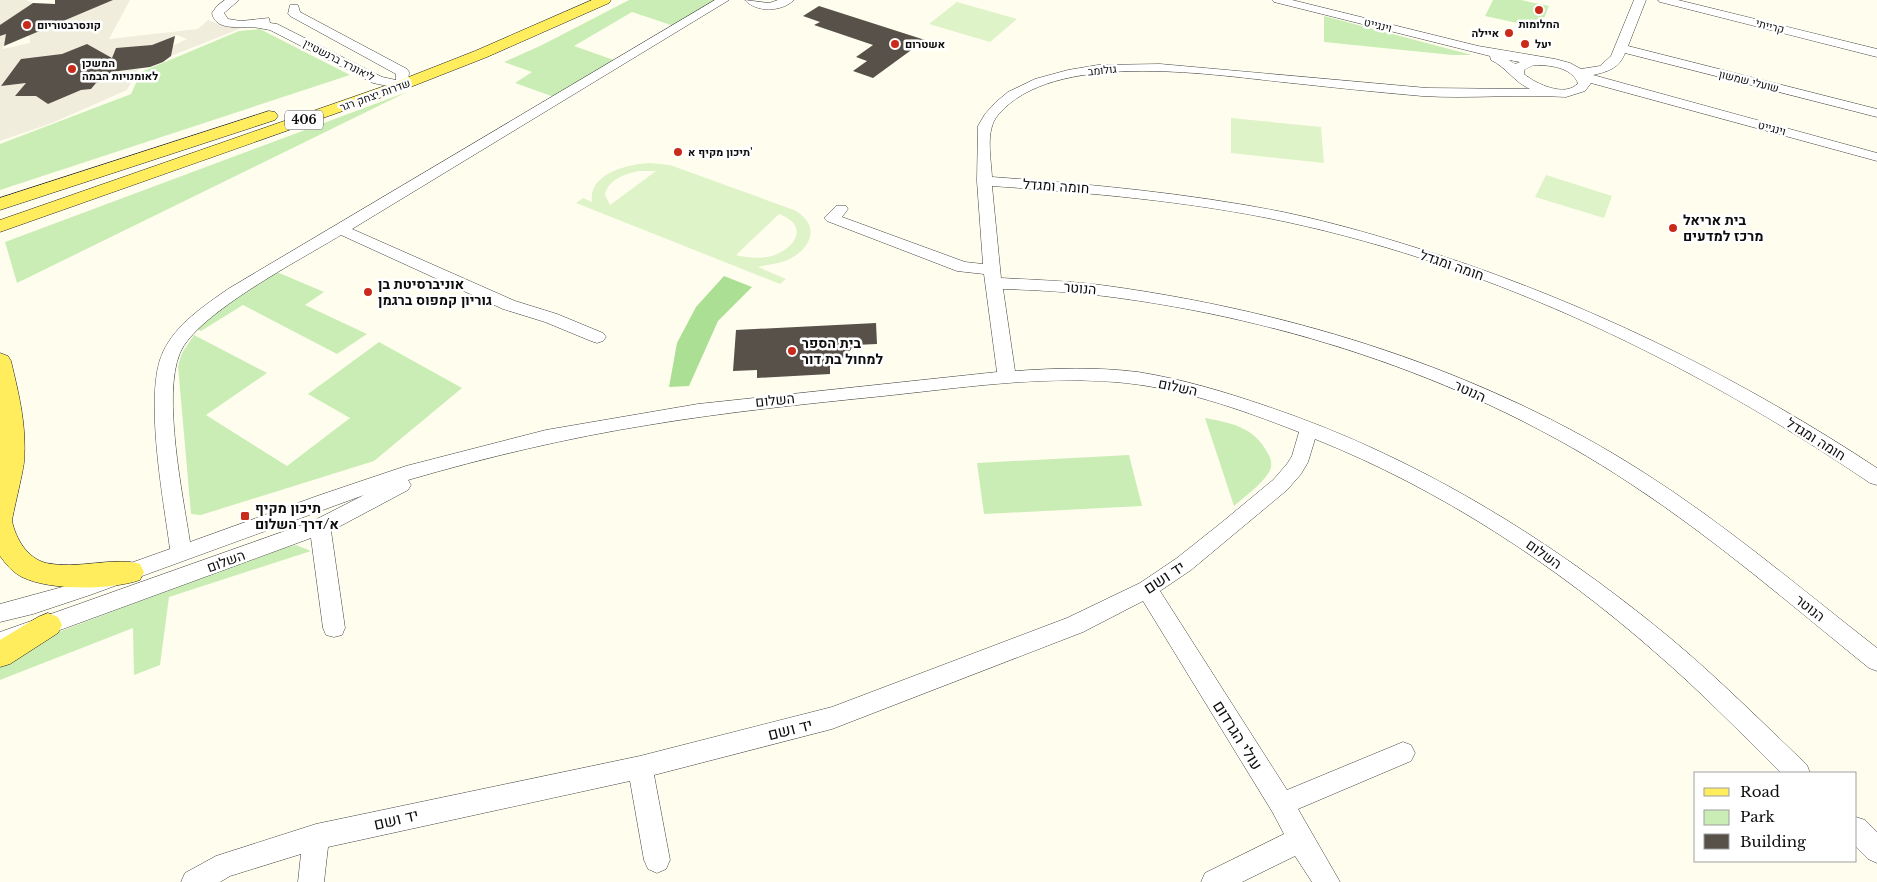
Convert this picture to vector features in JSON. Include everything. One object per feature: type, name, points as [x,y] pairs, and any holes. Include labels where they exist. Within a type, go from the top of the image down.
[{"type":"main road","name":"שדרות יצחק רגר","points":[[0,204],[378,80],[402,79],[579,0]]},
{"type":"main road","name":"שדרות יצחק רגר","points":[[0,226],[402,79],[481,54],[604,0]]},
{"type":"main road","points":[[0,361],[11,404],[14,443],[4,506],[0,517]]},
{"type":"main road","points":[[0,522],[9,550],[31,570],[58,577],[131,572]]},
{"type":"main road","points":[[0,655],[48,625]]},
{"type":"street","points":[[233,0],[222,4],[218,15],[223,21],[231,24],[254,24],[281,16],[295,2]]},
{"type":"street","points":[[181,555],[166,431],[164,378],[171,354],[188,327],[234,293],[722,0]]},
{"type":"street","points":[[751,0],[767,6],[780,4],[788,0]]},
{"type":"street","name":"וינגייט","points":[[1278,0],[1478,50],[1537,61]]},
{"type":"street","points":[[1580,74],[1604,69],[1617,58],[1640,0]]},
{"type":"street","name":"קרייתי","points":[[1664,0],[1877,53]]},
{"type":"street","name":"ליאונרד ברנשטיין","points":[[295,2],[294,14],[402,79]]},
{"type":"street","name":"ליאונרד ברנשטיין","points":[[254,24],[273,27],[378,80]]},
{"type":"street","name":"שועלי שמשון","points":[[1620,48],[1877,113]]},
{"type":"street","name":"וינגייט","points":[[1478,50],[1512,66],[1519,75],[1534,86],[1554,92]]},
{"type":"street","points":[[1537,61],[1560,64],[1580,74],[1586,83],[1580,90],[1490,94],[1507,91],[1515,87],[1519,75],[1518,68],[1522,64],[1537,61]]},
{"type":"street","name":"גולומב","points":[[1007,378],[984,181],[985,126],[991,113],[1004,101],[1024,89],[1048,79],[1072,73],[1133,67],[1175,68],[1427,92],[1490,94]]},
{"type":"street","name":"וינגייט","points":[[1580,74],[1608,84],[1877,157]]},
{"type":"street","name":"וינגייט","points":[[1580,90],[1609,90],[1667,99]]},
{"type":"street","name":"חומה ומגדל","points":[[984,181],[1094,189],[1235,208],[1349,233],[1469,270],[1566,307],[1680,360],[1762,406],[1877,478]]},
{"type":"street","points":[[841,209],[832,218],[964,267],[981,269],[994,275]]},
{"type":"street","points":[[340,229],[509,305],[551,318],[597,337]]},
{"type":"street","name":"הנוטר","points":[[994,275],[1106,291],[1233,313],[1339,340],[1470,390],[1537,421],[1601,455],[1672,502],[1877,661]]},
{"type":"street","name":"השלום","points":[[0,613],[76,592],[181,555],[325,499],[445,462],[571,431],[697,409],[1007,378],[1094,375],[1155,381],[1211,394],[1349,444],[1432,485],[1546,555],[1663,646],[1797,772]]},
{"type":"street","name":"יד ושם","points":[[194,882],[225,865],[316,837],[640,767],[832,718],[1075,625],[1147,589],[1184,564],[1280,485],[1294,469],[1310,429]]},
{"type":"street","name":"השלום","points":[[0,642],[320,527],[445,462]]},
{"type":"street","points":[[320,527],[334,628]]},
{"type":"street","name":"עולי הגרדום","points":[[1147,589],[1282,804],[1300,840],[1327,882]]},
{"type":"street","points":[[1282,804],[1403,753]]},
{"type":"street","points":[[640,767],[657,860]]},
{"type":"street","points":[[1857,830],[1877,850]]},
{"type":"street","points":[[311,882],[316,837]]},
{"type":"street","points":[[1214,882],[1300,840]]},
{"type":"green space","points":[[629,0],[717,0],[674,26],[632,12],[574,46],[614,60],[554,97],[515,83],[532,72],[504,62],[542,45]]},
{"type":"green space","points":[[1493,0],[1521,0],[1549,6],[1540,28],[1485,16]]},
{"type":"green space","points":[[957,2],[1017,19],[990,42],[929,24]]},
{"type":"green space","points":[[1324,16],[1472,55],[1452,55],[1324,42]]},
{"type":"green space","points":[[260,29],[350,75],[0,190],[0,144],[131,94],[141,72],[239,31]]},
{"type":"green space","points":[[407,92],[17,283],[5,242]]},
{"type":"green space","points":[[1231,118],[1321,127],[1324,163],[1231,153]]},
{"type":"green space","points":[[650,163],[670,165],[794,210],[803,216],[808,223],[810,238],[801,251],[785,261],[758,267],[786,279],[780,284],[576,203],[583,198],[592,202],[592,192],[596,184],[612,172],[632,165]],"holes":[[[639,171],[656,171],[610,205],[605,195],[613,181]],[[779,214],[794,224],[797,230],[796,236],[788,248],[768,257],[754,258],[736,255]]]},
{"type":"green space","points":[[1546,175],[1612,196],[1604,218],[1535,197]]},
{"type":"green space","points":[[277,272],[324,292],[305,305],[367,334],[337,354],[243,305],[201,331],[194,328],[227,303]]},
{"type":"green space","points":[[724,276],[752,287],[718,321],[689,386],[669,387],[677,343],[696,307]]},
{"type":"green space","points":[[194,335],[267,373],[206,415],[287,466],[350,418],[308,394],[379,342],[462,388],[374,461],[201,515],[191,514],[178,366],[182,353]]},
{"type":"green space","points":[[1205,418],[1233,424],[1249,432],[1262,444],[1270,459],[1271,467],[1266,477],[1234,506]]},
{"type":"green space","points":[[1129,455],[1142,506],[984,514],[977,463]]},
{"type":"green space","points":[[296,545],[311,551],[169,597],[160,665],[134,675],[133,628],[0,680],[0,664],[24,645],[275,550]]},
{"type":"shaded area","points":[[0,0],[26,0],[33,3],[18,13],[15,22],[0,25]]},
{"type":"shaded area","points":[[107,0],[130,0],[109,39],[198,29],[208,20],[227,27],[247,26],[171,56],[166,49],[187,39],[177,35],[152,45],[116,48],[112,58],[87,44],[38,65],[21,59],[1,86],[26,83],[16,95],[36,96],[48,104],[81,90],[91,89],[96,83],[110,77],[111,72],[138,69],[127,90],[52,123],[0,141],[0,36],[7,34],[3,49],[30,43],[29,30],[41,26],[46,28],[102,5]]},
{"type":"building","name":"קונסרבטוריום","points":[[55,0],[113,0],[4,46],[6,34],[0,36],[0,25],[33,3],[55,4]]},
{"type":"building","name":"אשטרום","points":[[819,6],[925,40],[873,78],[853,71],[867,61],[856,57],[873,45],[814,25],[820,22],[803,16]]},
{"type":"building","name":"המשכן לאומנויות הבמה","points":[[175,36],[171,56],[163,62],[150,67],[111,72],[110,77],[96,83],[91,89],[81,90],[48,104],[36,96],[15,96],[26,83],[1,86],[21,59],[62,54],[87,44],[112,58],[116,48],[152,45]]},
{"type":"building","name":"בית הספר למחול בת דור","points":[[876,323],[877,344],[855,345],[843,358],[830,365],[830,374],[757,378],[757,370],[733,371],[736,330]]},
{"type":"place","name":"החלומות","points":[[1539,10]]},
{"type":"place","name":"קונסרבטוריום","points":[[27,25]]},
{"type":"place","name":"איילה","points":[[1509,33]]},
{"type":"place","name":"אשטרום","points":[[895,44]]},
{"type":"place","name":"יעל","points":[[1525,44]]},
{"type":"place","name":"המשכן לאומנויות הבמה","points":[[72,69]]},
{"type":"place","name":"תיכון מקיף א'","points":[[678,152]]},
{"type":"place","name":"בית אריאל מרכז למדעים","points":[[1673,228]]},
{"type":"place","name":"אוניברסיטת בן גוריון קמפוס ברגמן","points":[[368,292]]},
{"type":"place","name":"בית הספר למחול בת דור","points":[[792,351]]},
{"type":"place","name":"תיכון מקיף א/דרך השלום","points":[[245,516]]}]
